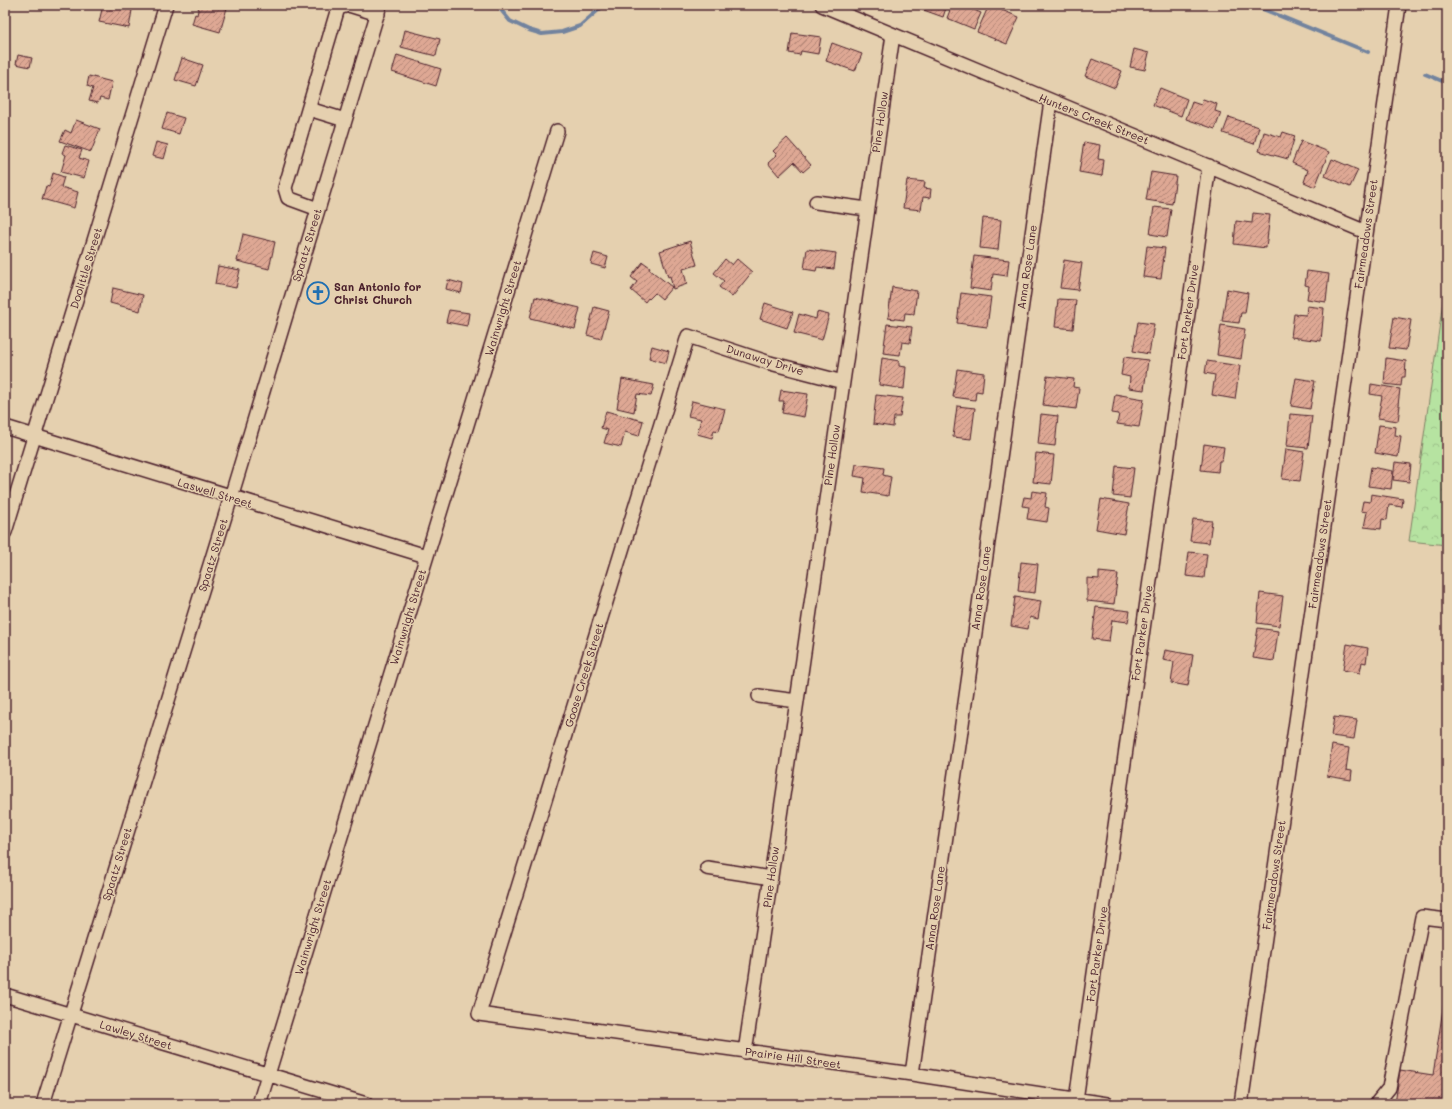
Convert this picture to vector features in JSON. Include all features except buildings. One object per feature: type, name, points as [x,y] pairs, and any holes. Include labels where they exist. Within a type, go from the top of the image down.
[{"type":"street","name":"Doolittle Street","points":[[5,532],[166,5]]},
{"type":"street","points":[[318,209],[288,198],[285,188],[338,8],[348,5],[379,10]]},
{"type":"street","name":"Hunters Creek Street","points":[[822,5],[1366,232]]},
{"type":"street","name":"Fairmeadows Street","points":[[1241,1104],[1400,5]]},
{"type":"street","name":"Spaatz Street","points":[[43,1104],[231,497],[379,10]]},
{"type":"street","name":"Pine Hollow","points":[[745,1052],[893,35]]},
{"type":"street","name":"Anna Rose Lane","points":[[912,1074],[1051,101]]},
{"type":"street","points":[[309,109],[345,120]]},
{"type":"street","name":"Wainwright Street","points":[[259,1104],[557,131]]},
{"type":"street","name":"Fort Parker Drive","points":[[1076,1100],[1209,166]]},
{"type":"street","points":[[816,202],[867,210]]},
{"type":"street","name":"Dunaway Drive","points":[[688,336],[770,363],[843,382]]},
{"type":"street","name":"Goose Creek Street","points":[[479,1014],[688,336]]},
{"type":"street","name":"Laswell Street","points":[[5,428],[426,556]]},
{"type":"street","points":[[759,696],[797,701]]},
{"type":"street","points":[[707,868],[771,878]]},
{"type":"street","points":[[1376,1104],[1389,1088],[1422,917],[1447,920]]},
{"type":"street","name":"Lawley Street","points":[[5,995],[366,1104]]},
{"type":"street","name":"Prairie Hill Street","points":[[479,1014],[912,1074],[1107,1104]]},
{"type":"green space","points":[[1447,273],[1447,545],[1409,541]]},
{"type":"waterway","points":[[497,5],[510,21],[542,34],[562,32],[580,26],[604,5]]},
{"type":"waterway","points":[[1253,5],[1368,52]]},
{"type":"waterway","points":[[1425,74],[1447,83]]},
{"type":"place","name":"San Antonio for Christ Church","points":[[318,293]]}]
